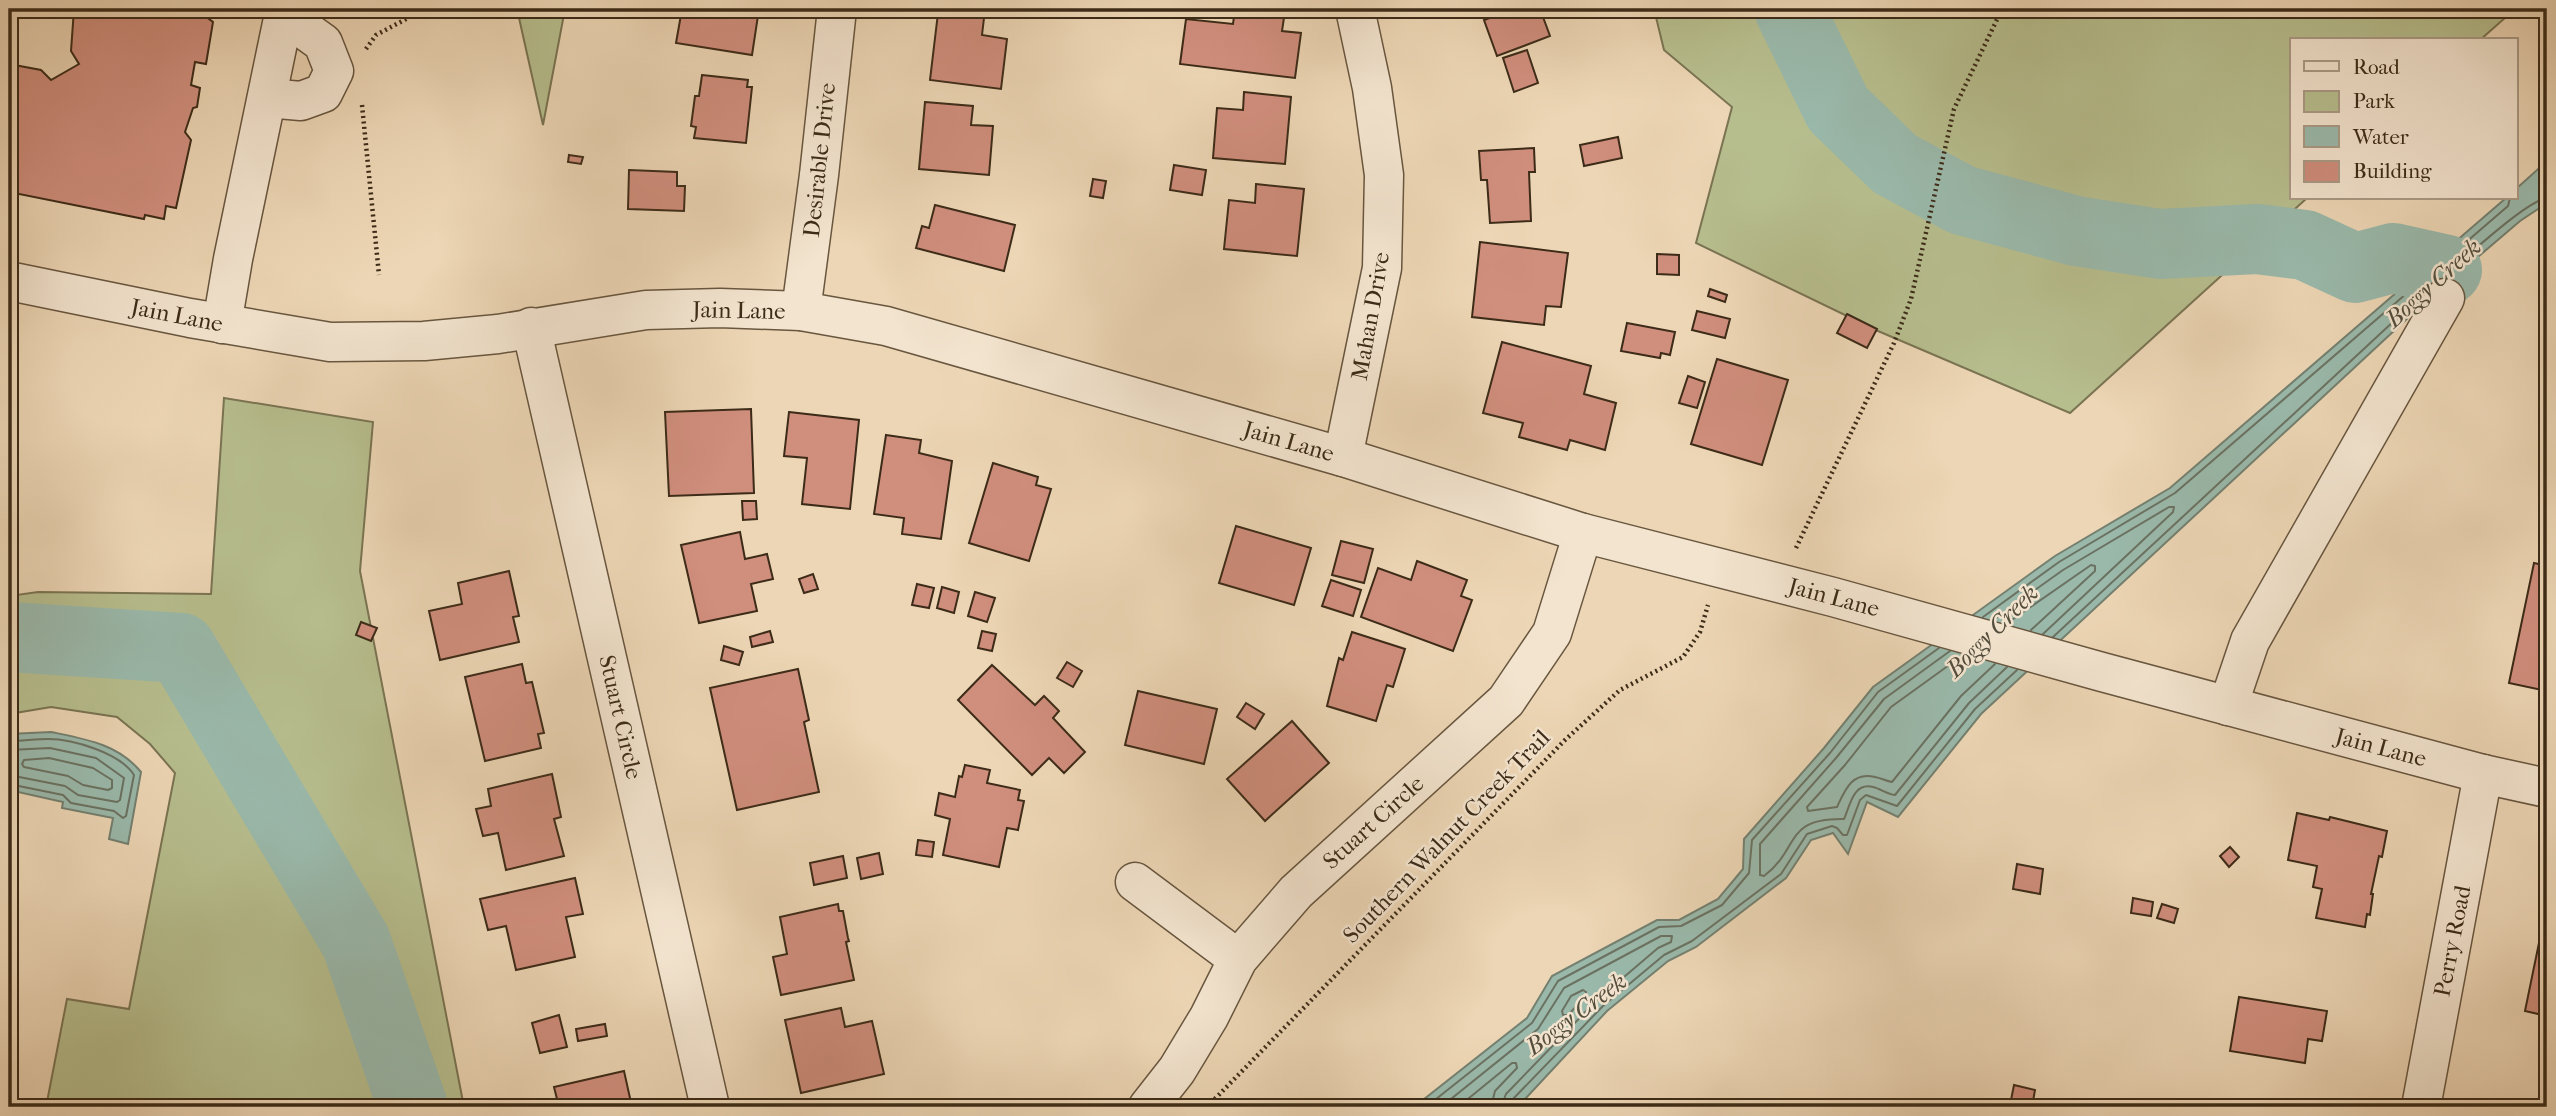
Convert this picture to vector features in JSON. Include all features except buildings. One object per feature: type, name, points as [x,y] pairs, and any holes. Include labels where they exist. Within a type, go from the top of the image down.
[{"type":"street","name":"Desirable Drive","points":[[800,311],[819,175],[836,9]]},
{"type":"street","name":"Mahan Drive","points":[[1343,457],[1382,268],[1384,175],[1372,88],[1355,9]]},
{"type":"street","points":[[222,324],[267,98],[285,12],[323,43],[334,71],[323,93],[301,101],[267,98]]},
{"type":"street","name":"Jain Lane","points":[[9,281],[222,324],[330,342],[424,341],[498,334],[646,310],[720,308],[800,311],[886,326],[1343,457],[1583,533],[1833,597],[2483,774],[2547,788]]},
{"type":"street","points":[[2228,706],[2250,641],[2445,298]]},
{"type":"street","name":"Stuart Circle","points":[[531,327],[710,1107]]},
{"type":"street","name":"Stuart Circle","points":[[1148,1107],[1177,1070],[1209,1017],[1238,959],[1296,892],[1506,701],[1552,632],[1583,533]]},
{"type":"street","name":"Perry Road","points":[[2421,1107],[2483,774]]},
{"type":"street","points":[[1135,882],[1238,959]]},
{"type":"path","points":[[364,53],[376,36],[425,9]]},
{"type":"path","points":[[1794,552],[1894,343],[1911,299],[1954,109],[2002,9]]},
{"type":"path","points":[[362,98],[379,275]]},
{"type":"path","name":"Southern Walnut Creek Trail","points":[[1207,1107],[1565,740],[1620,690],[1682,657],[1700,632],[1710,600]]},
{"type":"green space","points":[[517,9],[565,9],[543,125]]},
{"type":"green space","points":[[1654,9],[2515,9],[2482,38],[2290,38],[2290,200],[2305,200],[2070,413],[1878,331],[1696,243],[1732,107],[1664,50]]},
{"type":"green space","points":[[224,398],[373,422],[360,571],[464,1107],[46,1107],[67,999],[129,1009],[175,773],[150,744],[117,717],[51,707],[9,714],[9,596],[38,592],[211,594]]},
{"type":"water","name":"Boggy Creek","points":[[2547,161],[2547,203],[2520,221],[2424,303],[1981,714],[1898,817],[1867,802],[1848,854],[1833,833],[1811,840],[1786,878],[1696,947],[1668,961],[1607,1011],[1526,1098],[1514,1107],[1414,1107],[1527,1018],[1552,976],[1657,920],[1679,920],[1718,899],[1743,869],[1744,839],[1824,748],[1873,687],[2055,556],[2170,488],[2504,200],[2518,200],[2518,187]]},
{"type":"water","points":[[51,732],[100,744],[122,755],[141,772],[128,844],[109,839],[113,818],[62,808],[63,802],[9,790],[9,734]]},
{"type":"waterway","name":"Boggy Creek","points":[[1789,9],[1838,109],[1895,164],[1962,200],[2076,231],[2160,244],[2257,239],[2305,245],[2355,268],[2393,258],[2447,270]]},
{"type":"waterway","points":[[9,637],[181,648],[356,942],[413,1107]]}]
